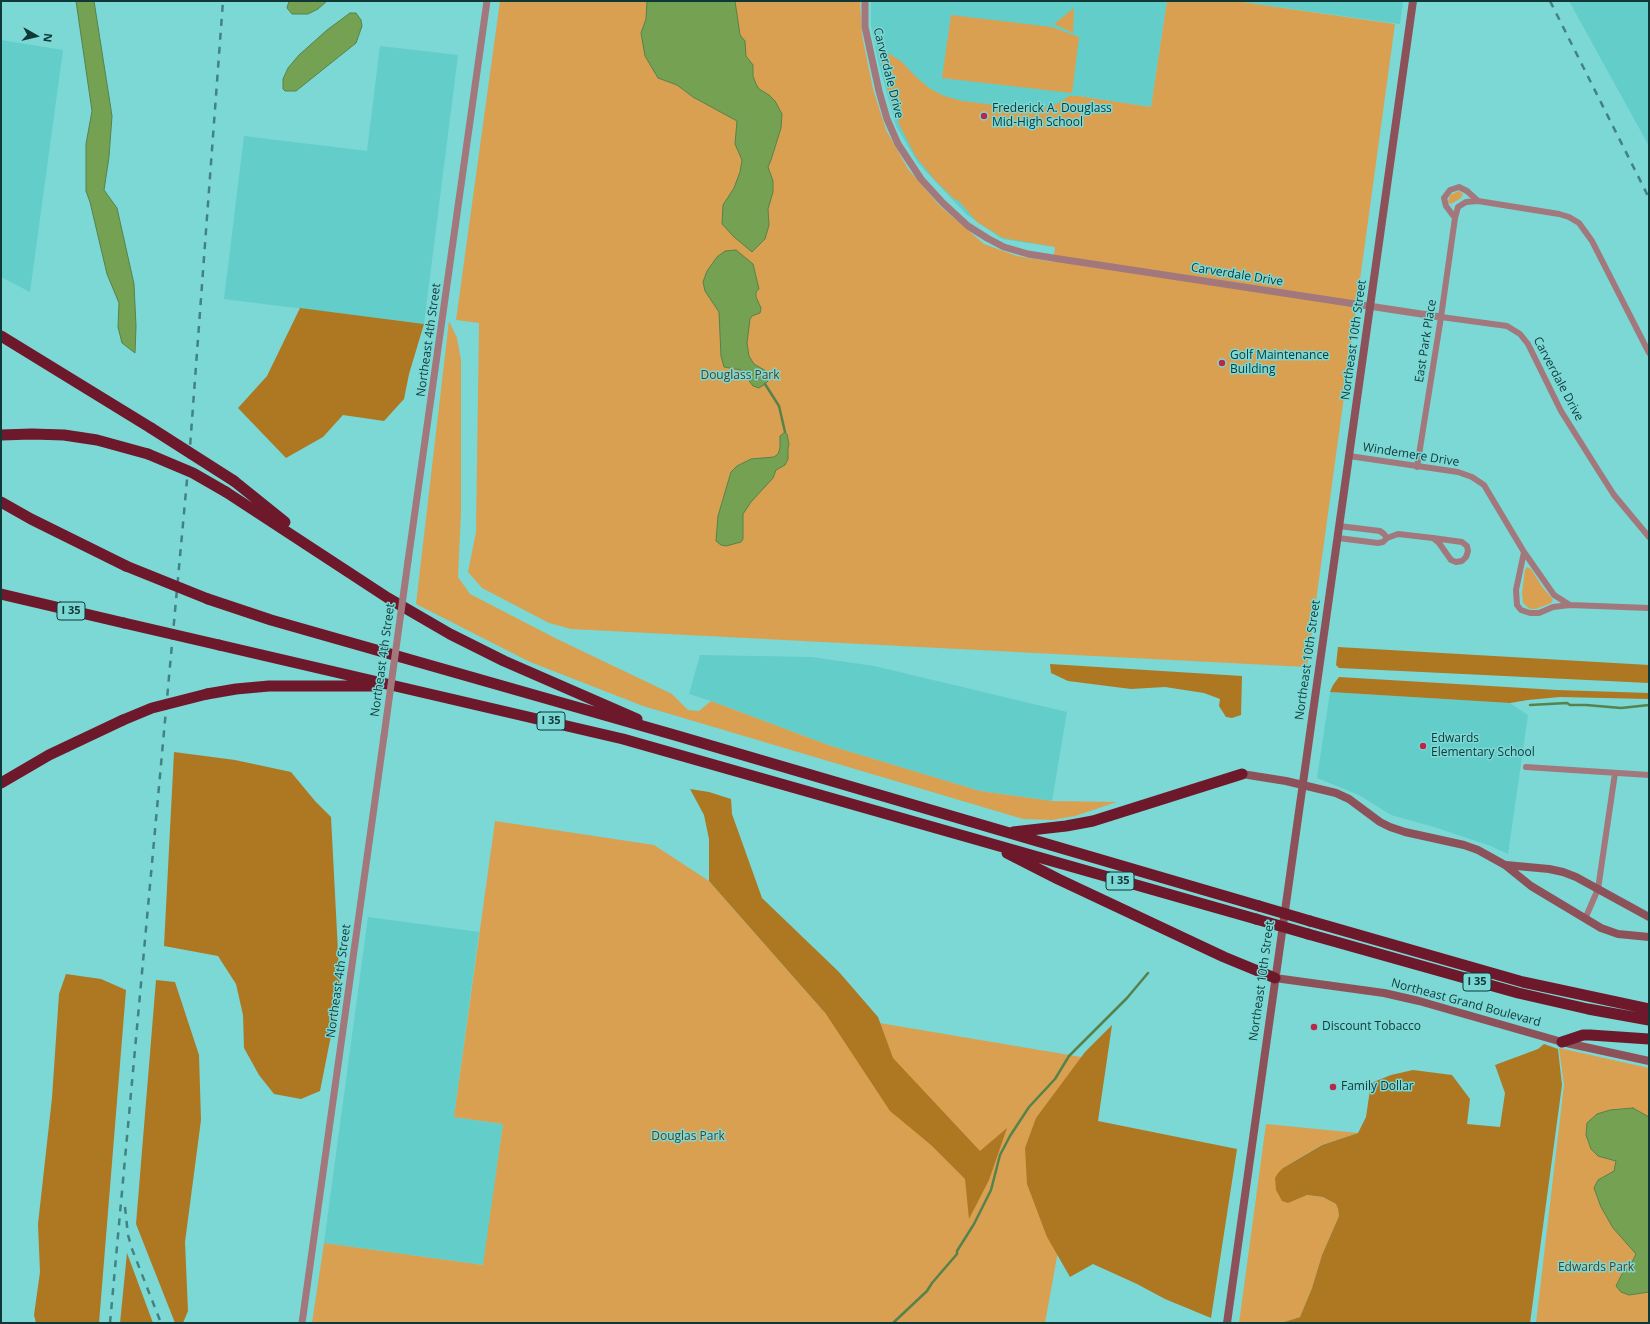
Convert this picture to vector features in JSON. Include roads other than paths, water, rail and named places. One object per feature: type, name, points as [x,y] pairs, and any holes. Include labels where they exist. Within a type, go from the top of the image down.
[{"type":"highway","points":[[1,336],[234,481],[330,559]]},
{"type":"highway","points":[[1,435],[64,435],[104,442],[148,454],[193,473],[226,492],[388,598],[450,634],[518,667],[678,736]]},
{"type":"highway","name":"I 35","points":[[1,502],[31,519],[126,566],[208,599],[271,620],[678,736],[1523,982],[1649,1009]]},
{"type":"highway","name":"I 35","points":[[1,594],[624,739],[1518,993],[1588,1009],[1649,1020]]},
{"type":"highway","points":[[1,783],[49,755],[123,720],[152,708],[180,700],[236,689],[269,686],[329,685],[403,687]]},
{"type":"highway","points":[[1007,832],[1066,826],[1093,821],[1242,774]]},
{"type":"highway","points":[[984,842],[1058,880],[1224,957],[1275,978]]},
{"type":"highway","points":[[1562,1042],[1582,1035],[1649,1039]]},
{"type":"main road","name":"Northeast 10th Street","points":[[1227,1323],[1413,1]]},
{"type":"main road","points":[[1242,774],[1336,793],[1349,799],[1380,822],[1390,827],[1464,845],[1478,850],[1505,865],[1531,886],[1585,920],[1601,928],[1618,934],[1649,937]]},
{"type":"main road","points":[[1505,865],[1549,869],[1576,876],[1598,890],[1649,917]]},
{"type":"main road","name":"Northeast Grand Boulevard","points":[[1275,978],[1384,993],[1455,1011],[1562,1042],[1649,1061]]},
{"type":"street","name":"Northeast 4th Street","points":[[302,1323],[487,1]]},
{"type":"street","name":"Carverdale Drive","points":[[865,1],[865,27],[879,91],[887,119],[898,144],[922,179],[943,203],[968,226],[1004,247],[1028,254],[1507,326],[1520,334],[1528,344],[1561,411],[1614,495],[1649,537]]},
{"type":"street","points":[[1455,218],[1446,206],[1444,198],[1450,190],[1459,187],[1467,191],[1478,202],[1559,214],[1569,217],[1579,223],[1592,241],[1649,353]]},
{"type":"street","name":"East Park Place","points":[[1417,467],[1455,218],[1458,207],[1466,202],[1478,202]]},
{"type":"street","name":"Windemere Drive","points":[[1350,456],[1458,472],[1472,477],[1484,485],[1524,552],[1554,595],[1570,605]]},
{"type":"street","points":[[1339,526],[1380,531],[1387,538]]},
{"type":"street","points":[[1338,538],[1378,543],[1398,534],[1433,538],[1462,542],[1467,546],[1468,551],[1466,557],[1462,561],[1456,562],[1451,560],[1439,543],[1433,538]]},
{"type":"street","points":[[1524,552],[1516,590],[1517,604],[1521,610],[1530,613],[1538,613],[1552,607],[1570,605],[1649,608]]},
{"type":"street","points":[[1526,768],[1649,775]]},
{"type":"street","points":[[1585,920],[1598,890],[1615,773]]},
{"type":"waterway","points":[[765,384],[779,406],[785,432]]},
{"type":"waterway","points":[[1530,705],[1567,703],[1570,705],[1621,708],[1649,705]]},
{"type":"waterway","points":[[893,1323],[927,1291],[957,1254],[957,1251],[974,1224],[991,1190],[1000,1155],[1010,1136],[1029,1107],[1055,1079],[1069,1056],[1127,998],[1148,973]]},
{"type":"railway","points":[[110,1323],[190,447],[223,1]]},
{"type":"railway","points":[[1550,1],[1649,198]]},
{"type":"railway","points":[[125,1207],[128,1235],[132,1249],[161,1323]]},
{"type":"place","name":"Frederick A. Douglass Mid-High School","points":[[984,116]]},
{"type":"place","name":"Golf Maintenance Building","points":[[1222,363]]},
{"type":"place","name":"Edwards Elementary School","points":[[1423,746]]},
{"type":"place","name":"Discount Tobacco","points":[[1314,1027]]},
{"type":"place","name":"Family Dollar","points":[[1333,1087]]},
{"type":"park label","name":"Douglass Park","points":[[740,376]]},
{"type":"park label","name":"Douglas Park","points":[[688,1137]]},
{"type":"park label","name":"Edwards Park","points":[[1596,1268]]}]
